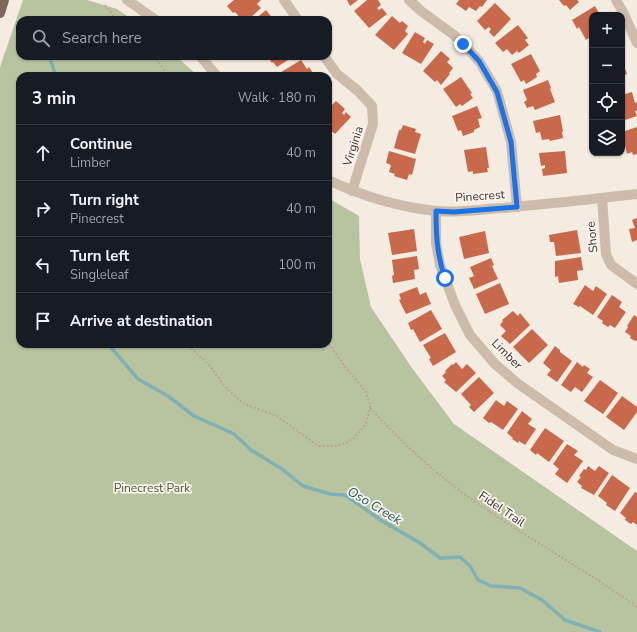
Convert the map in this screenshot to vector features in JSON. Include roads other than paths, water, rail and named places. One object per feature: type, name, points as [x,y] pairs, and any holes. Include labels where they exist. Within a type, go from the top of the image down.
[{"type":"main road","points":[[0,13],[4,0]]},
{"type":"street","points":[[127,0],[150,16]]},
{"type":"street","points":[[284,0],[295,16]]},
{"type":"street","points":[[409,0],[421,11],[454,35],[479,61],[497,92],[511,142],[517,207]]},
{"type":"street","points":[[616,0],[637,43]]},
{"type":"street","points":[[203,60],[214,72]]},
{"type":"street","name":"Virginia","points":[[327,60],[337,74],[358,91],[372,106],[373,124],[352,191]]},
{"type":"street","name":"Pinecrest","points":[[332,182],[352,191],[368,196],[417,208],[454,212],[637,194]]},
{"type":"street","name":"Shore","points":[[602,198],[606,254],[611,265],[637,284]]},
{"type":"street","name":"Limber","points":[[436,211],[436,243],[440,265],[455,305],[470,335],[495,364],[517,383],[613,450],[637,459]]},
{"type":"waterway","name":"Oso Creek","points":[[50,60],[55,72]]},
{"type":"waterway","name":"Oso Creek","points":[[111,348],[138,379],[168,396],[194,416],[234,434],[251,450],[282,469],[303,486],[330,494],[345,495],[382,521],[420,543],[440,558],[460,557],[470,566],[478,580],[491,586],[520,588],[542,600],[565,620],[600,632]]},
{"type":"park label","name":"Pinecrest Park","points":[[152,488]]}]
